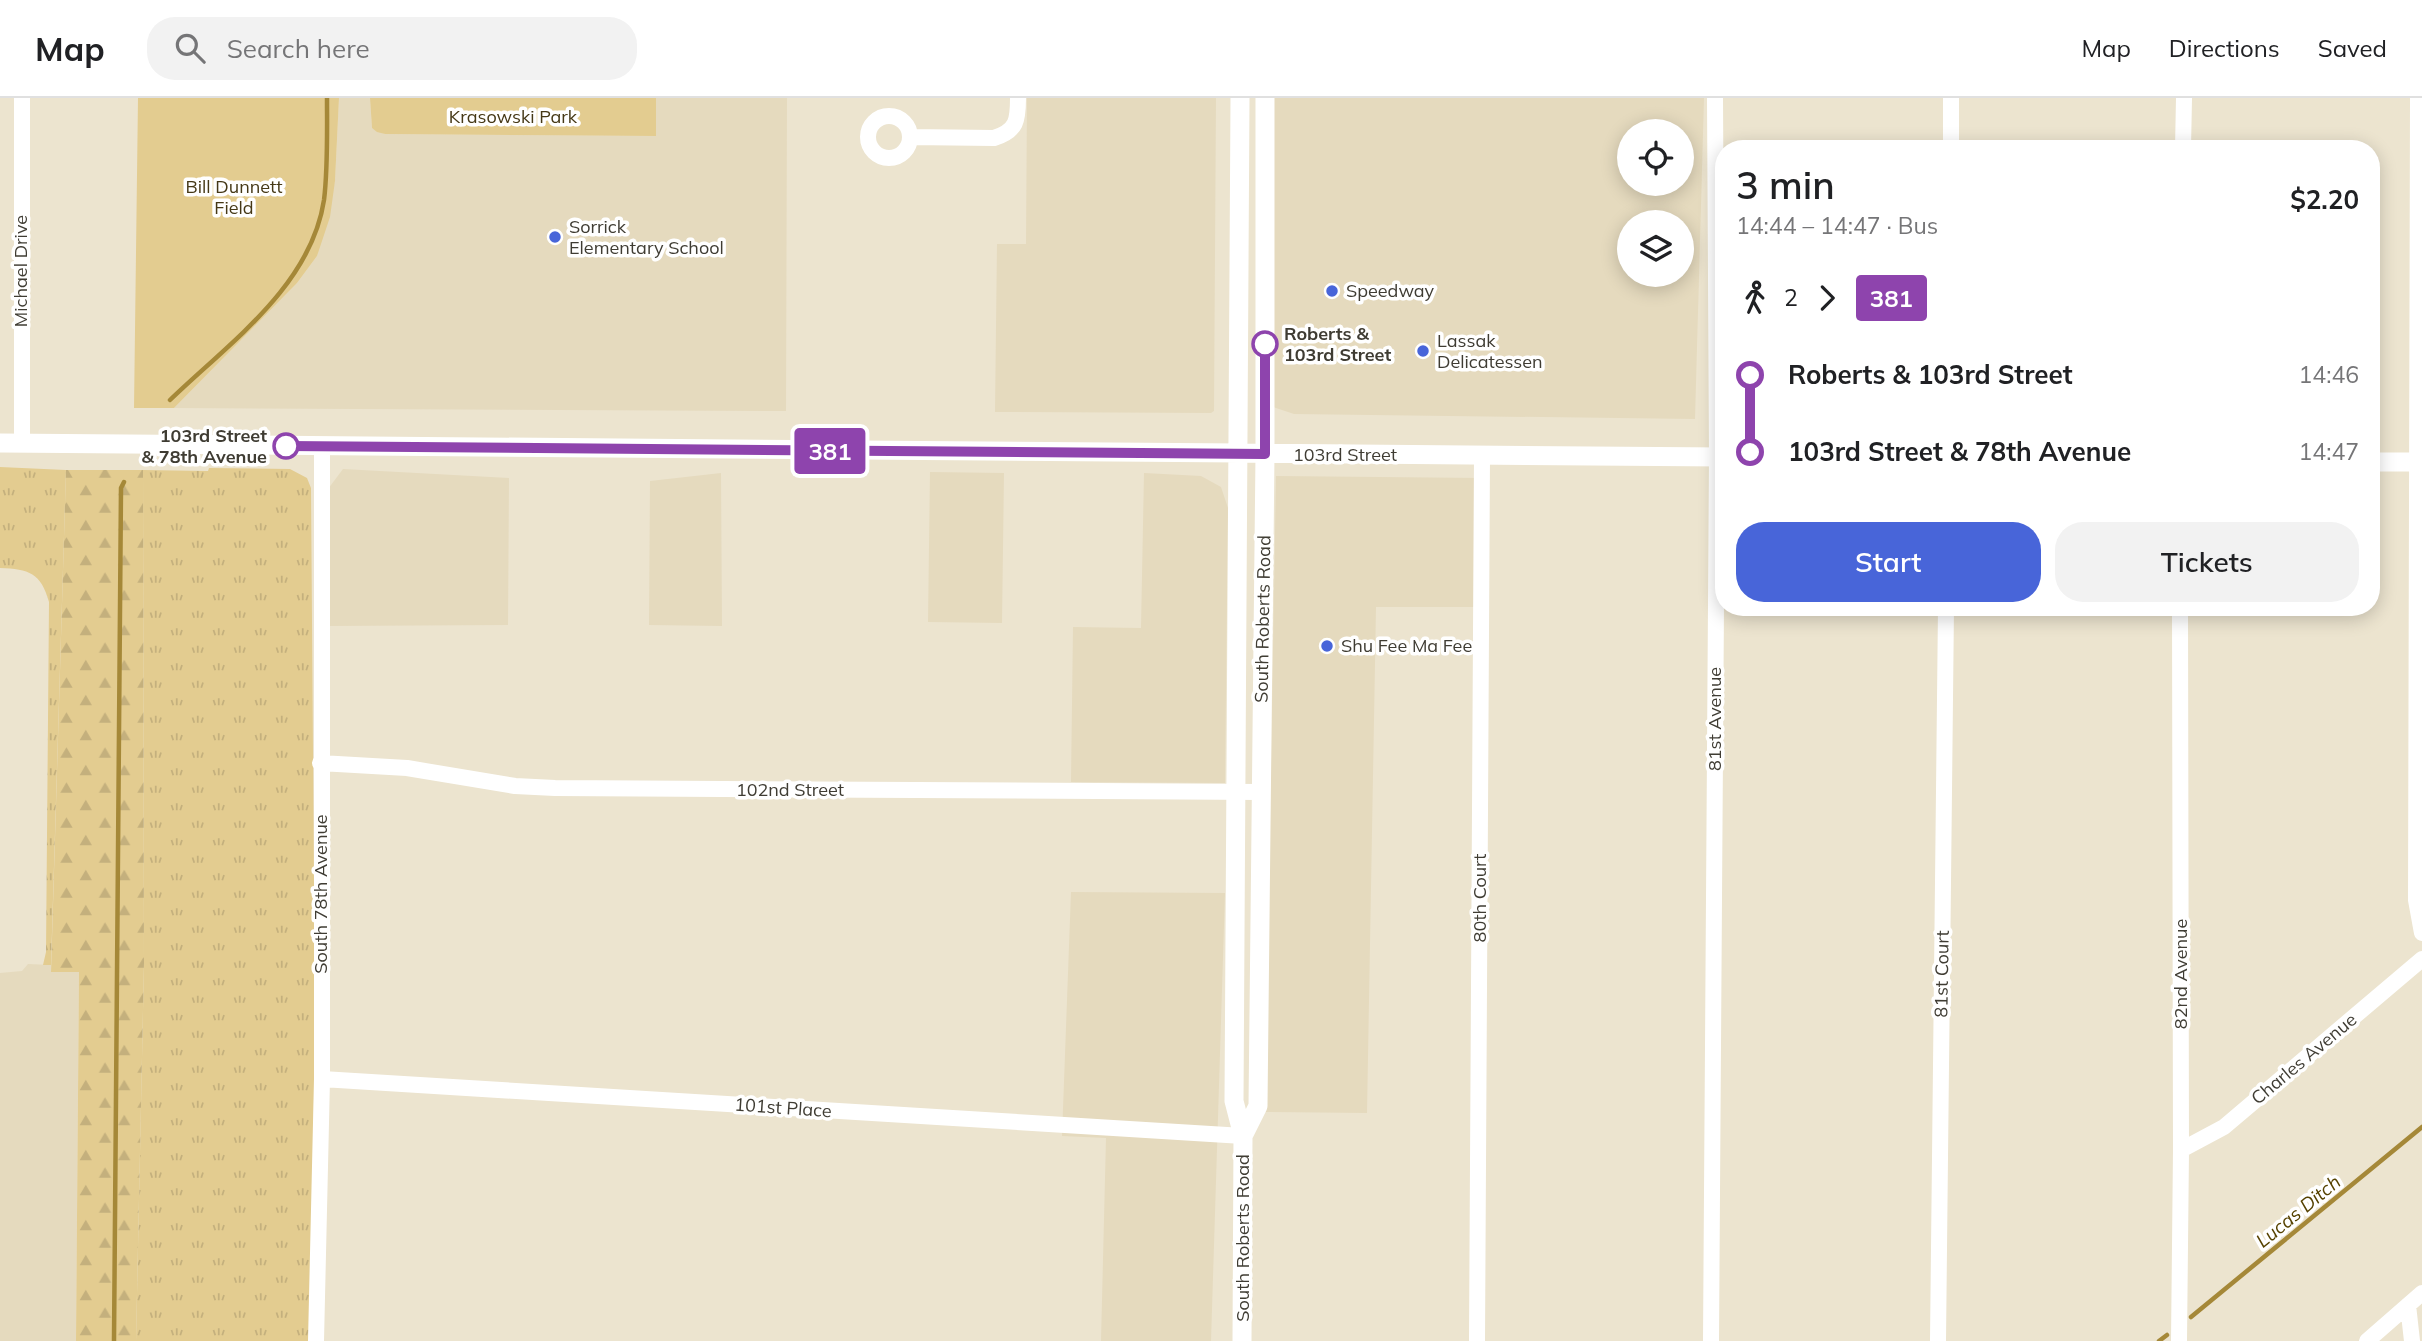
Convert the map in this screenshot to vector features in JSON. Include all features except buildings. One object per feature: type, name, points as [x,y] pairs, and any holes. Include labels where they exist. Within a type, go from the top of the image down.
[{"type":"street","name":"Michael Drive","points":[[22,98],[22,443]]},
{"type":"street","points":[[910,137],[994,138],[1007,134],[1014,127],[1018,115],[1018,98]]},
{"type":"street","name":"South Roberts Road","points":[[1240,98],[1234,1101],[1243,1136],[1242,1341]]},
{"type":"street","name":"South Roberts Road","points":[[1243,1136],[1258,1106],[1265,454],[1265,98]]},
{"type":"street","name":"81st Avenue","points":[[1714,98],[1715,158]]},
{"type":"street","points":[[1951,98],[1951,140]]},
{"type":"street","points":[[2183,140],[2184,98]]},
{"type":"street","points":[[2418,98],[2421,462],[2416,900],[2422,933]]},
{"type":"street","name":"103rd Street","points":[[0,443],[1715,457]]},
{"type":"street","name":"South 78th Avenue","points":[[316,1341],[322,1079],[322,446]]},
{"type":"street","name":"80th Court","points":[[1477,1341],[1482,456]]},
{"type":"street","points":[[2380,461],[2421,462]]},
{"type":"street","name":"81st Avenue","points":[[1711,1341],[1718,616]]},
{"type":"street","name":"81st Court","points":[[1938,1341],[1946,616]]},
{"type":"street","name":"82nd Avenue","points":[[2179,1341],[2182,1150],[2180,616]]},
{"type":"street","name":"102nd Street","points":[[320,763],[407,768],[532,787],[1261,792]]},
{"type":"street","name":"Charles Avenue","points":[[2182,1150],[2224,1127],[2422,959]]},
{"type":"street","name":"101st Place","points":[[322,1079],[1243,1136]]},
{"type":"street","points":[[2367,1341],[2422,1293]]},
{"type":"street","points":[[2408,1305],[2412,1341]]},
{"type":"shaded area","name":"Sorrick Elementary School","points":[[339,98],[370,98],[372,128],[385,134],[656,136],[656,98],[787,98],[786,411],[174,408],[297,283],[317,256],[335,181]]},
{"type":"shaded area","points":[[1027,98],[1216,98],[1214,411],[1211,413],[995,412],[997,244],[1026,244]]},
{"type":"shaded area","points":[[1272,98],[1704,98],[1695,419],[1294,414],[1273,407]]},
{"type":"shaded area","points":[[343,469],[509,478],[508,625],[328,626],[328,489]]},
{"type":"shaded area","points":[[930,472],[1004,473],[1002,623],[928,622]]},
{"type":"shaded area","points":[[721,473],[722,626],[649,625],[650,481]]},
{"type":"shaded area","points":[[1144,473],[1201,476],[1221,487],[1228,508],[1225,783],[1071,782],[1073,627],[1141,628]]},
{"type":"shaded area","points":[[1276,476],[1482,478],[1481,607],[1376,607],[1367,1113],[1265,1112]]},
{"type":"shaded area","points":[[1071,892],[1225,893],[1211,1341],[1101,1341],[1106,1138],[1062,1136]]},
{"type":"shaded area","points":[[28,964],[51,965],[51,972],[79,972],[76,1341],[0,1341],[0,973],[22,971]]},
{"type":"green space","name":"Bill Dunnett Field","points":[[138,98],[339,98],[335,181],[330,217],[317,256],[297,283],[174,408],[134,408]]},
{"type":"green space","name":"Krasowski Park","points":[[370,98],[656,98],[656,136],[385,134],[372,128]]},
{"type":"green space","points":[[0,467],[66,470],[51,965],[43,965],[46,952],[49,602],[42,585],[32,574],[0,568]]},
{"type":"green space","points":[[209,468],[290,469],[307,478],[311,488],[315,1017],[311,1341],[136,1341],[144,963],[143,470],[208,471]]},
{"type":"green space","points":[[66,470],[143,470],[144,963],[136,1341],[76,1341],[79,972],[51,972]]},
{"type":"waterway","points":[[170,400],[264,311],[303,260],[316,231],[324,200],[327,98]]},
{"type":"waterway","points":[[114,1341],[121,488],[124,482]]},
{"type":"waterway","name":"Lucas Ditch","points":[[2191,1317],[2422,1127]]},
{"type":"waterway","name":"Lucas Ditch","points":[[2159,1341],[2167,1335]]},
{"type":"bus line","name":"381","points":[[286,446],[1265,454],[1265,344]]},
{"type":"place","name":"Sorrick Elementary School","points":[[555,237]]},
{"type":"place","name":"Speedway","points":[[1332,291]]},
{"type":"place","name":"Roberts & 103rd Street","points":[[1265,344]]},
{"type":"place","name":"Lassak Delicatessen","points":[[1423,351]]},
{"type":"place","name":"103rd Street & 78th Avenue","points":[[286,446]]},
{"type":"place","name":"Shu Fee Ma Fee","points":[[1327,646]]}]
